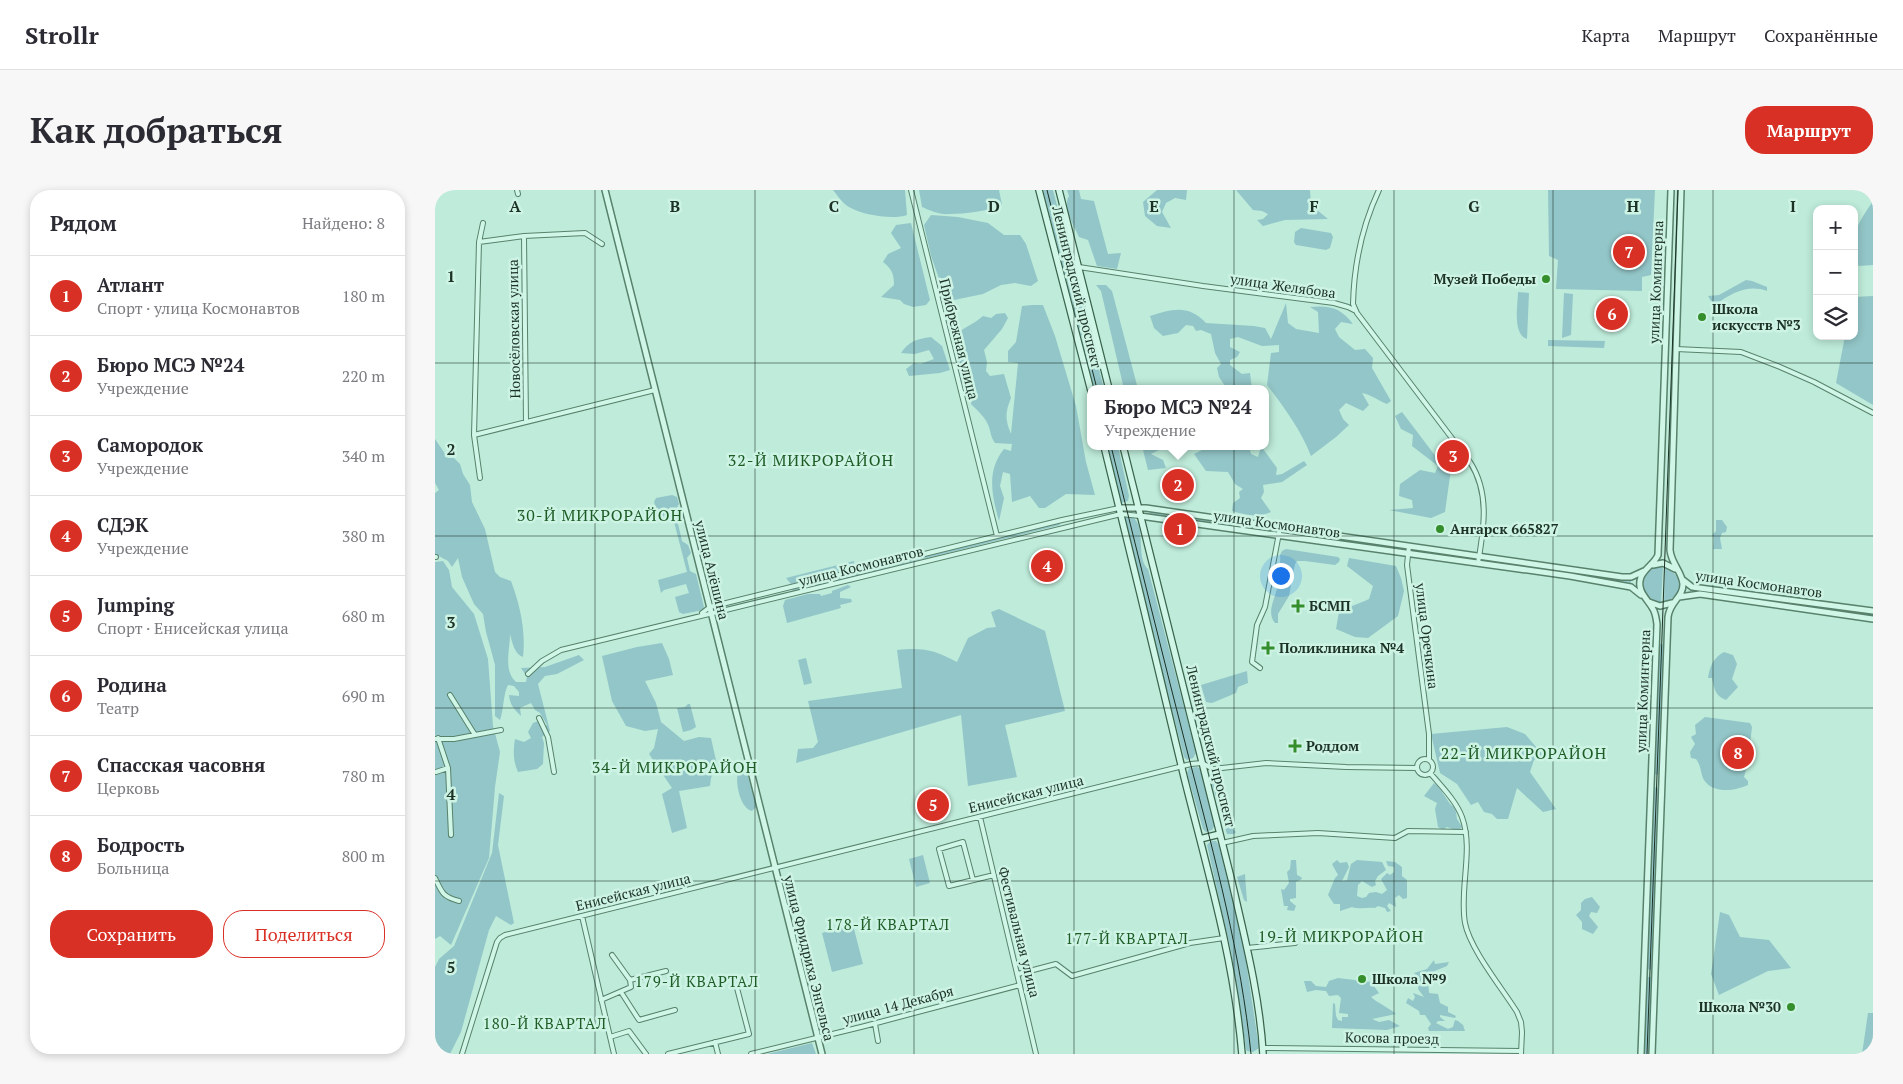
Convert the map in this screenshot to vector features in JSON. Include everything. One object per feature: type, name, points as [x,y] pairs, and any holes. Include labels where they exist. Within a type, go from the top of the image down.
[{"type":"main road","name":"Ленинградский проспект","points":[[1039,190],[1089,385]]},
{"type":"main road","name":"Ленинградский проспект","points":[[1059,190],[1108,385]]},
{"type":"main road","points":[[1105,450],[1224,938],[1238,1016],[1242,1054]]},
{"type":"main road","name":"Ленинградский проспект","points":[[1124,450],[1247,948],[1263,1052]]},
{"type":"main road","points":[[1200,839],[1220,834]]},
{"type":"street","name":"улица Алёшина","points":[[605,190],[775,868]]},
{"type":"street","name":"Прибрежная улица","points":[[911,190],[997,536]]},
{"type":"street","name":"улица Желябова","points":[[1357,312],[1353,304],[1362,239],[1369,213],[1379,190]]},
{"type":"street","name":"улица Коминтерна","points":[[1651,566],[1657,558],[1658,550],[1671,190]]},
{"type":"street","name":"улица Коминтерна","points":[[1652,1054],[1666,653],[1669,614],[1683,586],[1680,574],[1672,561],[1670,550],[1681,190]]},
{"type":"street","points":[[480,478],[474,435],[479,242],[483,223]]},
{"type":"street","points":[[479,242],[524,236],[585,233],[602,244]]},
{"type":"street","name":"Новосёловская улица","points":[[524,236],[526,422]]},
{"type":"street","name":"улица Желябова","points":[[1079,267],[1340,304],[1357,312]]},
{"type":"street","points":[[1340,304],[1350,304],[1354,298]]},
{"type":"street","points":[[1357,312],[1470,462],[1479,478],[1482,488],[1484,516],[1478,563]]},
{"type":"street","points":[[1676,349],[1741,352],[1781,367],[1813,382],[1873,414]]},
{"type":"street","points":[[474,435],[655,390]]},
{"type":"street","name":"улица Космонавтов","points":[[700,615],[710,607],[1062,520],[1137,508],[1622,577],[1631,577],[1645,571]]},
{"type":"street","name":"улица Космонавтов","points":[[528,674],[557,650],[1064,527],[1120,511],[1139,516],[1278,534],[1626,585],[1633,588],[1653,604],[1660,606],[1673,603]]},
{"type":"street","points":[[1062,520],[1064,527]]},
{"type":"street","points":[[1260,668],[1252,662],[1253,651],[1257,625],[1265,607],[1280,528]]},
{"type":"street","name":"улица Оречкина","points":[[1409,546],[1407,565],[1429,740],[1429,759],[1433,766],[1431,774]]},
{"type":"street","name":"улица Космонавтов","points":[[1651,566],[1661,563],[1670,565],[1680,574],[1684,582],[1692,587],[1873,611]]},
{"type":"street","points":[[1645,571],[1651,566]]},
{"type":"street","name":"улица Коминтерна","points":[[1641,1054],[1657,624],[1654,610],[1641,592],[1640,583],[1645,571]]},
{"type":"street","points":[[784,589],[786,595]]},
{"type":"street","name":"улица Космонавтов","points":[[1678,597],[1700,594],[1873,619]]},
{"type":"street","points":[[1770,605],[1772,597]]},
{"type":"street","points":[[450,696],[475,735]]},
{"type":"street","points":[[539,718],[548,737],[554,772]]},
{"type":"street","points":[[451,834],[448,768],[437,739],[454,739],[501,730]]},
{"type":"street","points":[[1429,759],[1420,761],[1417,768],[1418,772],[1422,775],[1431,774],[1458,809],[1465,832],[1465,923],[1468,936],[1517,1012],[1522,1027],[1521,1052]]},
{"type":"street","name":"Енисейская улица","points":[[462,1054],[497,942],[500,938],[542,925],[1182,766],[1202,763],[1213,769],[1266,763],[1417,768]]},
{"type":"street","points":[[436,772],[448,768]]},
{"type":"street","name":"Фестивальная улица","points":[[979,816],[1036,1054]]},
{"type":"street","points":[[1222,843],[1253,836],[1318,833],[1395,838],[1408,831],[1465,832]]},
{"type":"street","points":[[973,880],[963,842],[939,849],[949,886],[994,875]]},
{"type":"street","name":"улица Фридриха Энгельса","points":[[775,868],[822,1054]]},
{"type":"street","points":[[435,878],[443,894],[448,898],[459,901]]},
{"type":"street","points":[[582,916],[614,1054]]},
{"type":"street","points":[[1018,974],[1055,964],[1072,976],[1190,943],[1224,938]]},
{"type":"street","points":[[1247,948],[1295,943]]},
{"type":"street","points":[[601,1000],[631,987],[630,980],[612,955]]},
{"type":"street","points":[[630,980],[666,971]]},
{"type":"street","name":"улица 14 Декабря","points":[[751,1054],[875,1024],[1020,985]]},
{"type":"street","points":[[668,1054],[749,1034],[737,988]]},
{"type":"street","points":[[621,992],[639,1020],[675,1010]]},
{"type":"street","points":[[875,1024],[879,1041]]},
{"type":"street","points":[[610,1038],[629,1031],[646,1054]]},
{"type":"street","points":[[715,1042],[719,1054]]},
{"type":"street","name":"Косова проезд","points":[[1263,1052],[1521,1052]]},
{"type":"shaded area","points":[[833,190],[905,190],[907,215],[886,217],[855,210],[847,206]]},
{"type":"shaded area","points":[[919,190],[999,190],[1002,205],[969,213],[939,213],[922,207]]},
{"type":"shaded area","points":[[1043,190],[1053,190],[1103,385],[1092,385]]},
{"type":"shaded area","points":[[1067,190],[1079,190],[1081,199],[1094,201],[1108,254],[1121,253],[1117,269],[1097,266],[1088,240],[1079,237],[1069,217],[1067,201],[1069,196]]},
{"type":"shaded area","points":[[1157,190],[1187,190],[1186,200],[1175,198],[1166,203],[1162,212],[1171,228],[1157,226],[1145,216],[1143,202]]},
{"type":"shaded area","points":[[1236,190],[1310,190],[1311,205],[1328,219],[1285,220],[1263,226],[1257,220],[1263,219],[1268,214],[1253,210]]},
{"type":"shaded area","points":[[1548,190],[1655,190],[1651,275],[1642,277],[1642,291],[1556,289],[1558,260],[1549,256]]},
{"type":"shaded area","points":[[1873,201],[1873,265],[1858,265],[1858,226]]},
{"type":"shaded area","points":[[931,215],[958,217],[988,223],[1004,235],[1020,235],[1026,244],[1038,281],[1031,286],[1015,283],[1001,285],[983,294],[954,300],[946,298],[931,256],[924,225]]},
{"type":"shaded area","points":[[911,223],[930,300],[926,305],[913,307],[904,304],[900,300],[881,297],[894,285],[892,272],[883,262],[888,254],[901,248],[891,233],[896,225]]},
{"type":"shaded area","points":[[1301,228],[1331,233],[1333,237],[1330,248],[1326,250],[1296,245],[1294,242],[1295,232]]},
{"type":"shaded area","points":[[1746,280],[1767,287],[1767,291],[1747,289],[1728,296],[1716,304],[1708,296],[1719,295]]},
{"type":"shaded area","points":[[1096,285],[1106,285],[1112,291],[1137,385],[1123,385],[1101,291]]},
{"type":"shaded area","points":[[1518,292],[1529,293],[1527,339],[1519,331]]},
{"type":"shaded area","points":[[1564,293],[1573,294],[1571,335],[1562,338]]},
{"type":"shaded area","points":[[1873,296],[1873,405],[1836,383],[1844,340],[1858,340],[1858,297]]},
{"type":"shaded area","points":[[1286,303],[1288,323],[1296,329],[1319,333],[1318,312],[1310,307],[1329,307],[1339,311],[1353,324],[1341,322],[1335,329],[1339,337],[1355,350],[1365,349],[1373,358],[1372,368],[1391,401],[1387,404],[1362,393],[1369,405],[1363,411],[1346,403],[1339,410],[1343,419],[1349,425],[1311,456],[1286,410],[1269,385],[1267,385],[1271,353],[1279,352],[1279,345],[1262,346],[1238,337],[1230,339],[1230,347],[1240,352],[1237,357],[1230,360],[1230,365],[1242,374],[1250,373],[1252,385],[1224,385],[1219,377],[1217,368],[1221,364],[1215,353],[1211,334],[1201,330],[1196,331],[1193,326],[1186,325],[1178,333],[1163,336],[1154,328],[1150,316],[1173,310],[1186,311],[1193,313],[1206,323],[1265,328],[1271,339]]},
{"type":"shaded area","points":[[1043,305],[1055,336],[1076,406],[1086,462],[1095,495],[1066,494],[1045,508],[1039,508],[1030,496],[1012,502],[1010,474],[1003,472],[1000,486],[1004,498],[999,521],[994,502],[993,475],[998,457],[1004,449],[1011,451],[1012,444],[995,443],[986,421],[971,404],[972,395],[962,386],[953,336],[983,316],[991,318],[996,314],[1005,313],[1008,318],[1002,329],[984,350],[987,362],[986,371],[990,376],[1004,374],[1011,398],[1007,416],[1011,434],[1018,363],[1008,362],[1008,351],[1016,342],[1022,306]]},
{"type":"shaded area","points":[[931,337],[942,346],[950,370],[940,373],[909,376],[906,369],[914,363],[920,364],[934,359],[929,350],[915,354],[901,353],[914,341]]},
{"type":"shaded area","points":[[1548,340],[1605,341],[1604,348],[1548,346]]},
{"type":"shaded area","points":[[1402,412],[1440,462],[1451,469],[1445,512],[1431,518],[1389,510],[1413,508],[1412,500],[1399,496],[1400,484],[1420,470],[1435,473],[1438,466],[1412,446],[1413,435],[1401,429],[1395,416]]},
{"type":"shaded area","points":[[435,439],[448,458],[454,458],[460,464],[463,474],[470,485],[472,502],[485,529],[495,572],[500,577],[511,581],[514,590],[520,609],[524,647],[523,657],[515,650],[510,634],[508,666],[512,677],[516,682],[526,682],[527,677],[521,668],[545,667],[579,655],[584,660],[557,674],[545,676],[538,684],[550,731],[542,737],[544,743],[543,764],[537,769],[518,772],[514,756],[515,739],[524,742],[531,738],[528,732],[533,723],[538,721],[541,727],[547,725],[531,703],[520,708],[521,716],[514,709],[509,695],[519,696],[519,692],[514,686],[508,685],[506,689],[500,720],[495,716],[495,665],[483,614],[474,604],[462,577],[458,558],[452,567],[448,561],[435,554],[435,493],[439,490],[435,483]]},
{"type":"shaded area","points":[[1108,450],[1119,450],[1129,496],[1128,501],[1120,503]]},
{"type":"shaded area","points":[[1143,450],[1159,450],[1151,454],[1163,460],[1166,468],[1148,470]]},
{"type":"shaded area","points":[[1202,450],[1250,450],[1251,454],[1258,457],[1260,450],[1264,450],[1277,468],[1276,475],[1282,474],[1304,461],[1307,465],[1282,482],[1263,485],[1264,492],[1261,498],[1271,512],[1261,515],[1247,515],[1232,511],[1233,503],[1240,498],[1239,492],[1243,489],[1235,484],[1228,472],[1206,471],[1194,454]]},
{"type":"shaded area","points":[[672,495],[677,497],[679,504],[675,511],[682,541],[688,545],[691,553],[687,558],[690,571],[696,574],[704,607],[703,610],[683,614],[679,612],[675,597],[689,593],[686,584],[664,590],[661,593],[658,580],[687,572],[672,514],[659,517],[654,502],[656,498]]},
{"type":"shaded area","points":[[1150,512],[1276,530],[1275,532],[1150,514]]},
{"type":"shaded area","points":[[1122,514],[1131,516],[1137,521],[1139,528],[1144,562],[1148,569],[1196,753],[1193,758],[1187,760],[1184,757]]},
{"type":"shaded area","points":[[1716,520],[1722,520],[1727,527],[1726,532],[1722,533],[1720,538],[1722,549],[1713,549],[1714,538],[1712,535],[1716,531]]},
{"type":"shaded area","points":[[1059,523],[1060,525],[793,591],[792,589]]},
{"type":"shaded area","points":[[1286,549],[1338,557],[1340,559],[1335,565],[1297,561],[1289,596],[1278,614],[1278,623],[1275,623],[1272,619],[1271,610],[1277,588],[1280,555]]},
{"type":"shaded area","points":[[1349,558],[1396,566],[1401,578],[1404,591],[1398,616],[1368,638],[1355,637],[1336,629],[1339,612],[1369,599],[1373,586],[1347,566]]},
{"type":"shaded area","points":[[1485,559],[1631,581],[1631,583],[1485,562]]},
{"type":"shaded area","points":[[443,561],[449,570],[452,587],[474,614],[488,659],[493,726],[500,752],[489,858],[451,945],[440,936],[435,939],[435,562]]},
{"type":"shaded area","points":[[854,561],[854,564],[843,567],[840,572],[791,584],[786,578]]},
{"type":"shaded area","points":[[1656,566],[1663,566],[1661,603],[1649,598],[1643,588],[1646,576]]},
{"type":"shaded area","points":[[1665,566],[1676,575],[1679,590],[1671,600],[1664,603]]},
{"type":"shaded area","points":[[848,585],[851,587],[840,592],[840,598],[851,599],[852,602],[840,605],[841,608],[787,623],[783,606],[785,600],[808,594],[820,594],[821,596]]},
{"type":"shaded area","points":[[1778,600],[1873,615],[1873,617],[1777,602]]},
{"type":"shaded area","points":[[999,609],[1045,631],[1065,711],[1005,725],[1017,777],[968,786],[961,715],[796,763],[798,749],[813,748],[818,742],[808,701],[902,688],[897,650],[928,650],[957,662],[968,638],[987,628],[996,627],[991,612]]},
{"type":"shaded area","points":[[662,643],[673,675],[645,681],[656,703],[661,722],[684,741],[699,737],[711,738],[717,765],[711,778],[710,786],[679,791],[687,828],[672,833],[662,794],[672,788],[649,754],[654,748],[658,729],[645,731],[626,726],[612,701],[602,656]]},
{"type":"shaded area","points":[[1658,643],[1664,645],[1660,775],[1653,774]]},
{"type":"shaded area","points":[[1724,652],[1733,655],[1737,664],[1732,679],[1738,687],[1726,700],[1717,694],[1712,678],[1708,678],[1713,663]]},
{"type":"shaded area","points":[[806,658],[812,683],[804,685],[798,660]]},
{"type":"shaded area","points":[[1247,671],[1248,683],[1238,687],[1236,693],[1212,703],[1206,702],[1201,685]]},
{"type":"shaded area","points":[[690,704],[696,727],[683,732],[677,708],[685,707]]},
{"type":"shaded area","points":[[1705,717],[1750,723],[1752,727],[1748,762],[1744,777],[1748,781],[1748,785],[1737,789],[1725,790],[1713,788],[1704,780],[1698,762],[1696,759],[1691,758],[1690,752],[1695,744],[1691,737],[1696,734],[1695,725]]},
{"type":"shaded area","points":[[1507,727],[1525,734],[1543,755],[1534,760],[1530,772],[1556,809],[1543,812],[1517,788],[1508,819],[1497,819],[1492,814],[1484,812],[1478,802],[1471,805],[1457,784],[1440,773],[1431,734]]},
{"type":"shaded area","points":[[1197,767],[1201,769],[1215,825],[1212,830],[1206,832],[1203,829],[1187,773],[1189,768]]},
{"type":"shaded area","points":[[746,768],[756,807],[752,811],[744,805],[739,794],[737,777],[738,772]]},
{"type":"shaded area","points":[[1213,779],[1218,779],[1220,783],[1229,811],[1229,825],[1236,832],[1234,834],[1227,834],[1212,784]]},
{"type":"shaded area","points":[[1434,783],[1454,807],[1457,819],[1462,827],[1458,831],[1447,827],[1443,830],[1438,827],[1435,809],[1437,803],[1424,796]]},
{"type":"shaded area","points":[[1653,787],[1659,788],[1652,970],[1646,969]]},
{"type":"shaded area","points":[[499,793],[504,796],[498,845],[514,923],[511,925],[496,916],[489,930],[461,1032],[450,1054],[435,1054],[435,967],[439,959],[454,946],[492,853]]},
{"type":"shaded area","points":[[1211,841],[1216,841],[1219,845],[1246,961],[1259,1048],[1253,1052],[1246,1049],[1231,951],[1207,845]]},
{"type":"shaded area","points":[[923,855],[930,883],[916,887],[909,859]]},
{"type":"shaded area","points":[[1291,860],[1296,860],[1297,875],[1302,879],[1296,882],[1296,898],[1290,899],[1296,906],[1294,911],[1287,910],[1288,906],[1284,906],[1281,889],[1284,890],[1289,883],[1287,872],[1290,869]]},
{"type":"shaded area","points":[[1337,860],[1340,863],[1347,862],[1349,867],[1342,881],[1347,880],[1351,864],[1357,860],[1382,862],[1386,870],[1378,876],[1375,881],[1376,885],[1372,887],[1362,881],[1358,885],[1357,896],[1362,898],[1366,897],[1369,893],[1376,892],[1382,894],[1387,890],[1381,879],[1387,873],[1390,875],[1394,872],[1394,867],[1388,866],[1386,861],[1395,862],[1402,867],[1402,876],[1407,880],[1407,898],[1403,899],[1399,895],[1395,898],[1396,907],[1389,903],[1387,906],[1391,911],[1387,912],[1385,908],[1378,906],[1375,908],[1352,907],[1340,911],[1340,904],[1334,904],[1328,895],[1338,875],[1332,864]]},
{"type":"shaded area","points":[[1245,874],[1247,902],[1244,900],[1237,877]]},
{"type":"shaded area","points":[[1592,897],[1600,907],[1597,913],[1591,912],[1589,916],[1598,927],[1593,934],[1582,929],[1582,922],[1576,915],[1581,910],[1581,903],[1585,899]]},
{"type":"shaded area","points":[[1720,912],[1729,915],[1740,937],[1769,940],[1791,968],[1768,971],[1719,995],[1711,974]]},
{"type":"shaded area","points":[[853,925],[863,964],[832,972],[822,933]]},
{"type":"shaded area","points":[[1434,960],[1435,964],[1449,962],[1447,966],[1425,975],[1447,975],[1447,978],[1428,980],[1429,993],[1438,994],[1440,1003],[1448,1007],[1448,1012],[1456,1016],[1455,1018],[1440,1015],[1445,1021],[1438,1021],[1436,1023],[1448,1029],[1453,1027],[1455,1020],[1463,1025],[1465,1031],[1429,1031],[1428,1028],[1431,1024],[1425,1015],[1420,1015],[1419,1011],[1406,1003],[1408,998],[1413,1001],[1415,997],[1413,993],[1424,997],[1418,989],[1420,979],[1414,973],[1427,969]]},
{"type":"shaded area","points":[[1646,977],[1653,977],[1650,1054],[1643,1054]]},
{"type":"shaded area","points":[[1338,978],[1371,982],[1379,993],[1371,997],[1396,1014],[1372,1019],[1379,1022],[1389,1020],[1400,1026],[1387,1030],[1332,1028],[1333,1003],[1335,1004],[1338,1020],[1342,1021],[1342,1017],[1348,1017],[1348,1014],[1339,1013],[1341,998],[1338,995],[1329,996],[1326,991],[1316,990],[1307,992],[1304,981],[1311,981],[1316,986],[1326,987],[1329,981]]},
{"type":"shaded area","points":[[1868,1013],[1873,1013],[1873,1054],[1862,1054]]},
{"type":"shaded area","points":[[812,1043],[816,1054],[767,1054]]},
{"type":"tram line","points":[[1047,190],[1096,385]]},
{"type":"tram line","points":[[1647,1054],[1678,190]]},
{"type":"tram line","points":[[1112,450],[1226,907],[1241,980],[1251,1054]]},
{"type":"place","name":"Спасская часовня","points":[[1629,252]]},
{"type":"place","name":"Музей Победы","points":[[1546,279]]},
{"type":"place","name":"Родина","points":[[1612,314]]},
{"type":"place","name":"Школа искусств №3","points":[[1702,317]]},
{"type":"place","name":"Самородок","points":[[1453,456]]},
{"type":"place","name":"Бюро МСЭ №24","points":[[1178,485]]},
{"type":"place","name":"Атлант","points":[[1180,529]]},
{"type":"place","name":"Ангарск 665827","points":[[1440,529]]},
{"type":"place","name":"СДЭК","points":[[1047,566]]},
{"type":"place","name":"БСМП","points":[[1298,606]]},
{"type":"place","name":"Поликлиника №4","points":[[1268,648]]},
{"type":"place","name":"Роддом","points":[[1295,746]]},
{"type":"place","name":"Бодрость","points":[[1738,753]]},
{"type":"place","name":"Jumping","points":[[933,805]]},
{"type":"place","name":"Школа №9","points":[[1362,979]]},
{"type":"place","name":"Школа №30","points":[[1791,1007]]},
{"type":"district","name":"32-Й МИКРОРАЙОН","points":[[811,460]]},
{"type":"district","name":"30-Й МИКРОРАЙОН","points":[[600,515]]},
{"type":"district","name":"22-Й МИКРОРАЙОН","points":[[1524,753]]},
{"type":"district","name":"34-Й МИКРОРАЙОН","points":[[675,767]]},
{"type":"district","name":"178-Й КВАРТАЛ","points":[[888,925]]},
{"type":"district","name":"19-Й МИКРОРАЙОН","points":[[1341,936]]},
{"type":"district","name":"177-Й КВАРТАЛ","points":[[1127,939]]},
{"type":"district","name":"179-Й КВАРТАЛ","points":[[697,982]]},
{"type":"district","name":"180-Й КВАРТАЛ","points":[[545,1024]]}]
